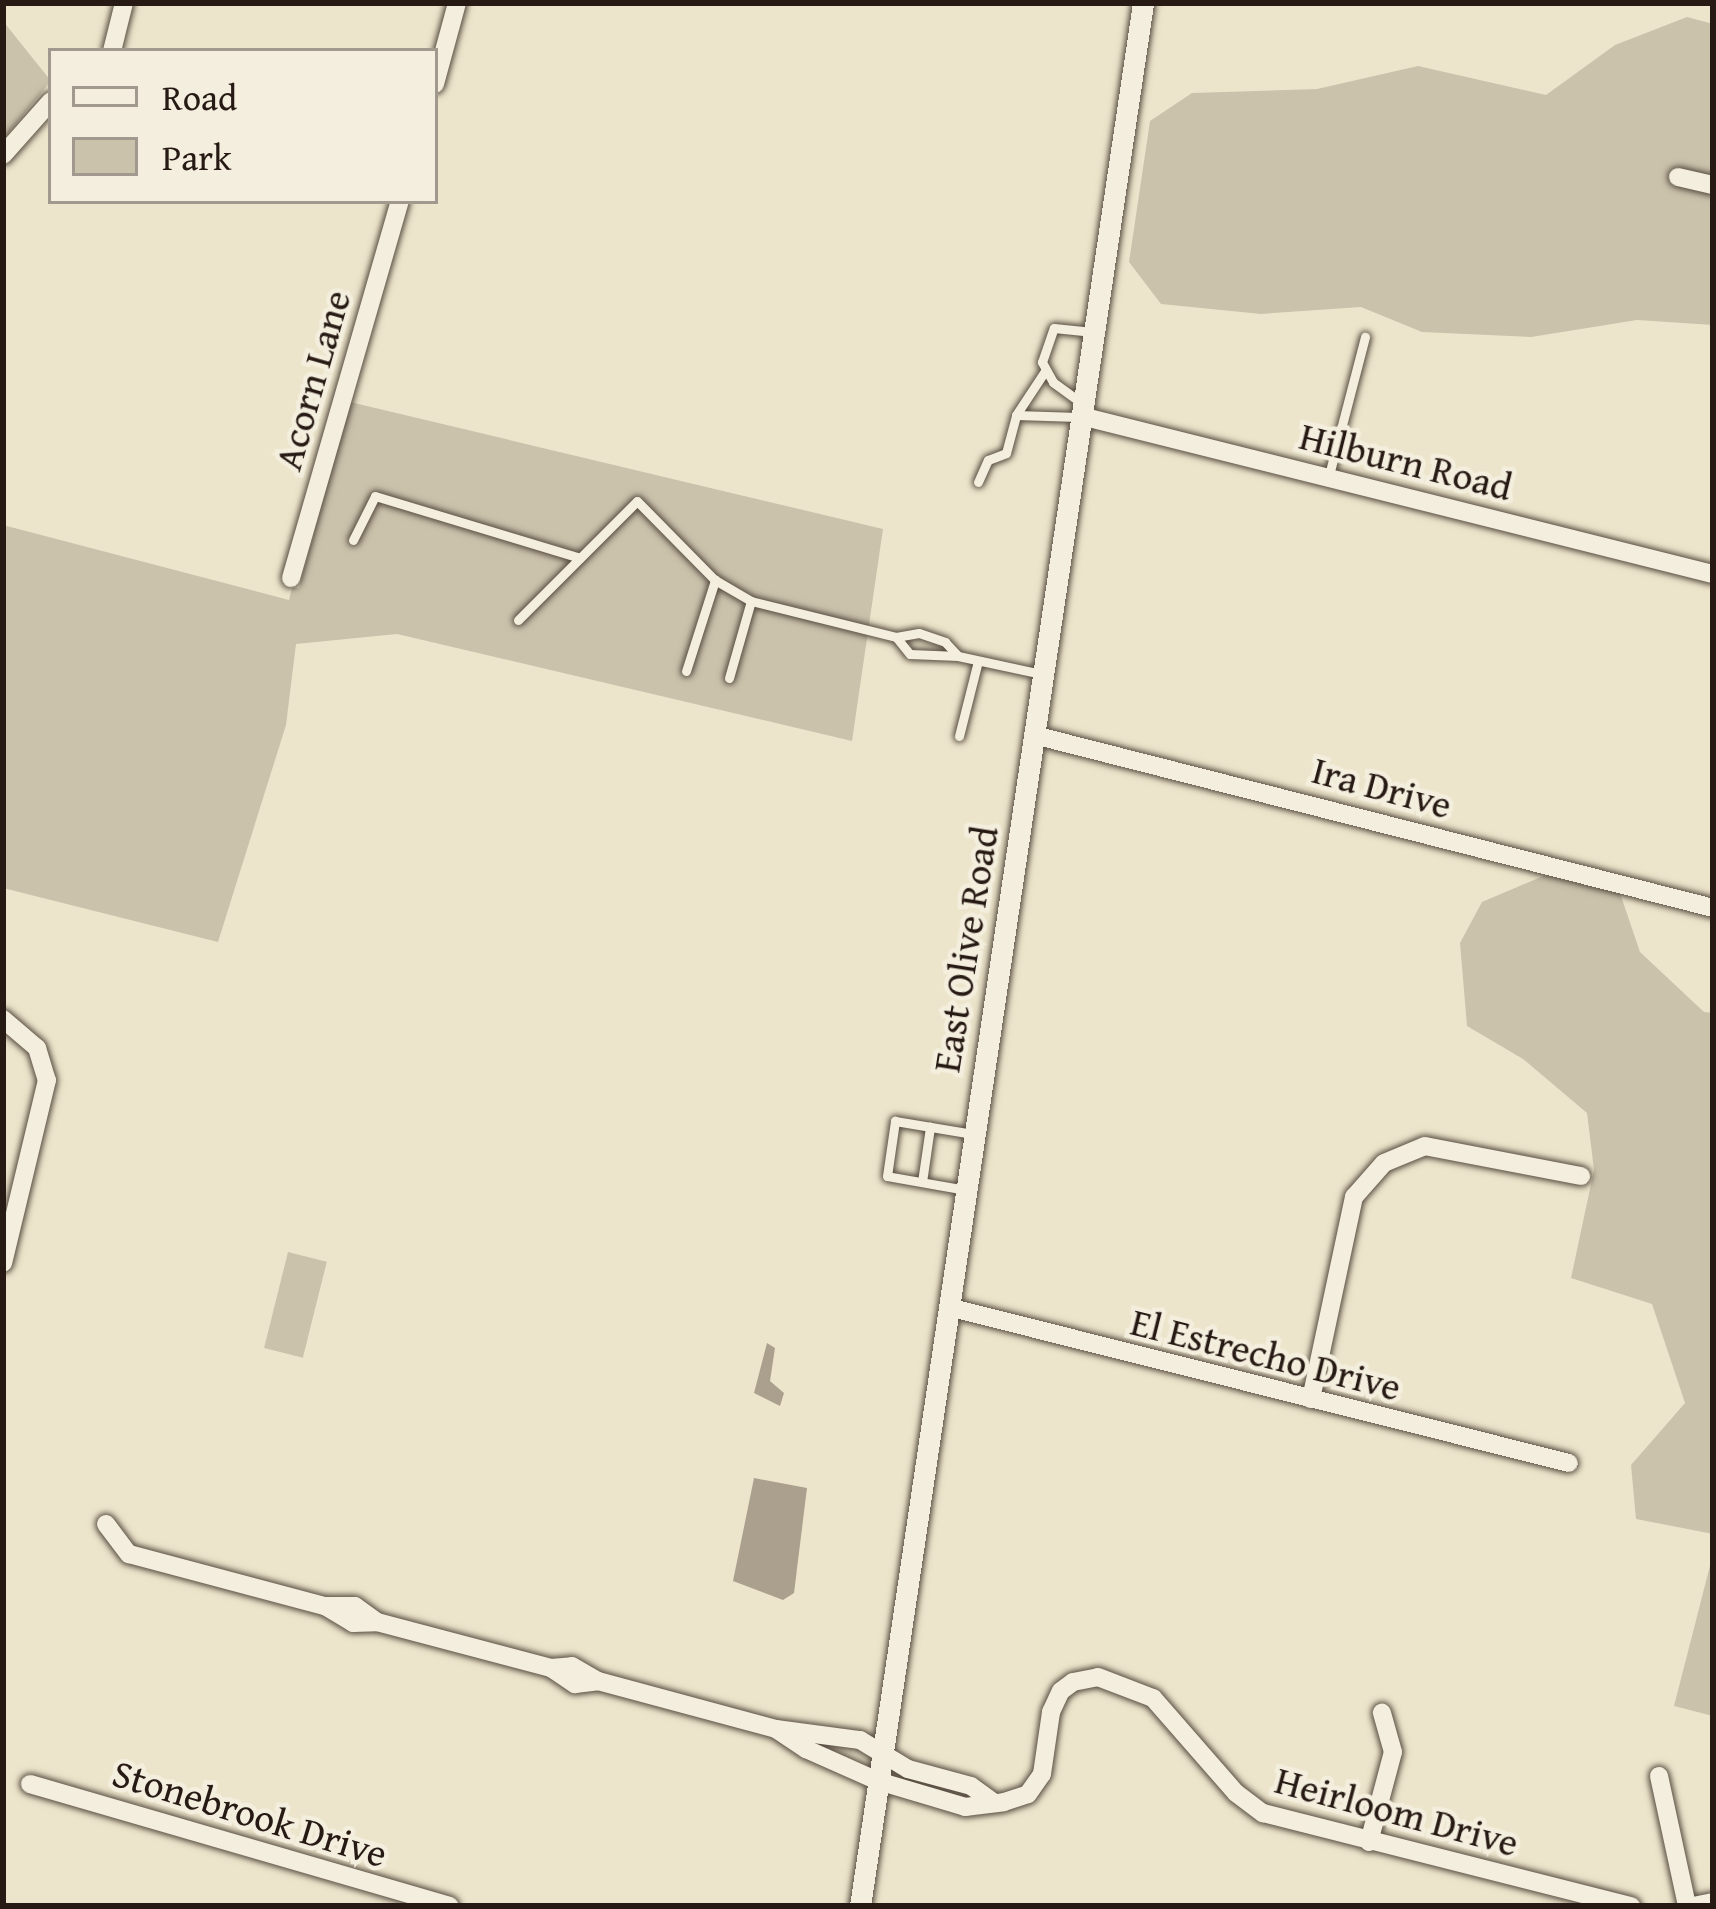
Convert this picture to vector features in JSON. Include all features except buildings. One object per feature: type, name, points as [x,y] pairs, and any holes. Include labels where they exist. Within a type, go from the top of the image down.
[{"type":"street","points":[[113,48],[124,3]]},
{"type":"street","points":[[438,73],[457,3]]},
{"type":"street","name":"East Olive Road","points":[[860,1906],[1142,3]]},
{"type":"street","points":[[3,155],[48,104]]},
{"type":"street","points":[[1678,177],[1713,185]]},
{"type":"street","name":"Acorn Lane","points":[[291,578],[399,204]]},
{"type":"street","name":"Hilburn Road","points":[[1082,410],[1713,574]]},
{"type":"street","name":"Ira Drive","points":[[1034,735],[1713,908]]},
{"type":"street","points":[[3,1019],[37,1048],[47,1080],[3,1263]]},
{"type":"street","points":[[1311,1400],[1354,1197],[1384,1163],[1425,1146],[1581,1176]]},
{"type":"street","name":"El Estrecho Drive","points":[[949,1307],[1569,1462]]},
{"type":"street","points":[[106,1524],[129,1554],[325,1606],[356,1606],[377,1622],[550,1668],[581,1668],[598,1681],[776,1729],[835,1734],[908,1769],[971,1786],[992,1801]]},
{"type":"street","name":"Heirloom Drive","points":[[992,1801],[1017,1800],[1036,1785],[1054,1702],[1073,1682],[1098,1677],[1153,1698],[1245,1803],[1262,1813],[1631,1906]]},
{"type":"street","points":[[1370,1842],[1393,1752],[1382,1713]]},
{"type":"street","points":[[776,1729],[806,1749],[878,1781],[965,1807],[992,1801]]},
{"type":"street","points":[[1659,1776],[1690,1906],[1713,1902]]},
{"type":"street","name":"Stonebrook Drive","points":[[30,1784],[450,1906]]},
{"type":"lane","points":[[978,482],[988,460],[1006,453],[1016,415],[1045,371],[1046,342],[1054,328],[1093,332]]},
{"type":"lane","points":[[1329,475],[1365,337]]},
{"type":"lane","points":[[1045,371],[1082,410]]},
{"type":"lane","points":[[1016,415],[1082,410]]},
{"type":"lane","points":[[353,540],[374,496],[580,558]]},
{"type":"lane","points":[[518,620],[637,501],[715,580],[751,602],[896,637],[919,633],[945,642],[958,656]]},
{"type":"lane","points":[[686,671],[715,580]]},
{"type":"lane","points":[[729,678],[751,602]]},
{"type":"lane","points":[[896,637],[910,654],[958,656],[1042,674]]},
{"type":"lane","points":[[959,736],[978,661]]},
{"type":"lane","points":[[966,1190],[887,1176],[897,1149],[895,1120],[974,1134]]},
{"type":"lane","points":[[922,1182],[922,1152],[930,1126]]},
{"type":"green space","points":[[1687,17],[1713,24],[1713,325],[1637,320],[1531,337],[1422,332],[1361,307],[1261,314],[1161,304],[1129,262],[1150,121],[1192,93],[1317,89],[1418,66],[1546,95],[1615,45]]},
{"type":"green space","points":[[3,21],[48,77],[48,85],[3,139]]},
{"type":"green space","points":[[350,402],[883,529],[852,741],[397,634],[296,644],[286,725],[218,942],[3,888],[3,525],[289,600],[292,588],[299,588]]},
{"type":"green space","points":[[1548,874],[1620,893],[1640,952],[1704,1012],[1713,1013],[1713,1534],[1636,1519],[1631,1465],[1685,1403],[1652,1304],[1571,1278],[1594,1170],[1587,1113],[1523,1059],[1467,1026],[1460,943],[1482,902]]},
{"type":"green space","points":[[288,1252],[327,1262],[303,1358],[264,1348]]},
{"type":"green space","points":[[1713,1554],[1713,1716],[1674,1706]]},
{"type":"shaded area","points":[[767,1343],[775,1348],[770,1381],[784,1393],[780,1406],[754,1393]]},
{"type":"shaded area","points":[[754,1478],[807,1488],[794,1593],[783,1600],[733,1581]]}]
